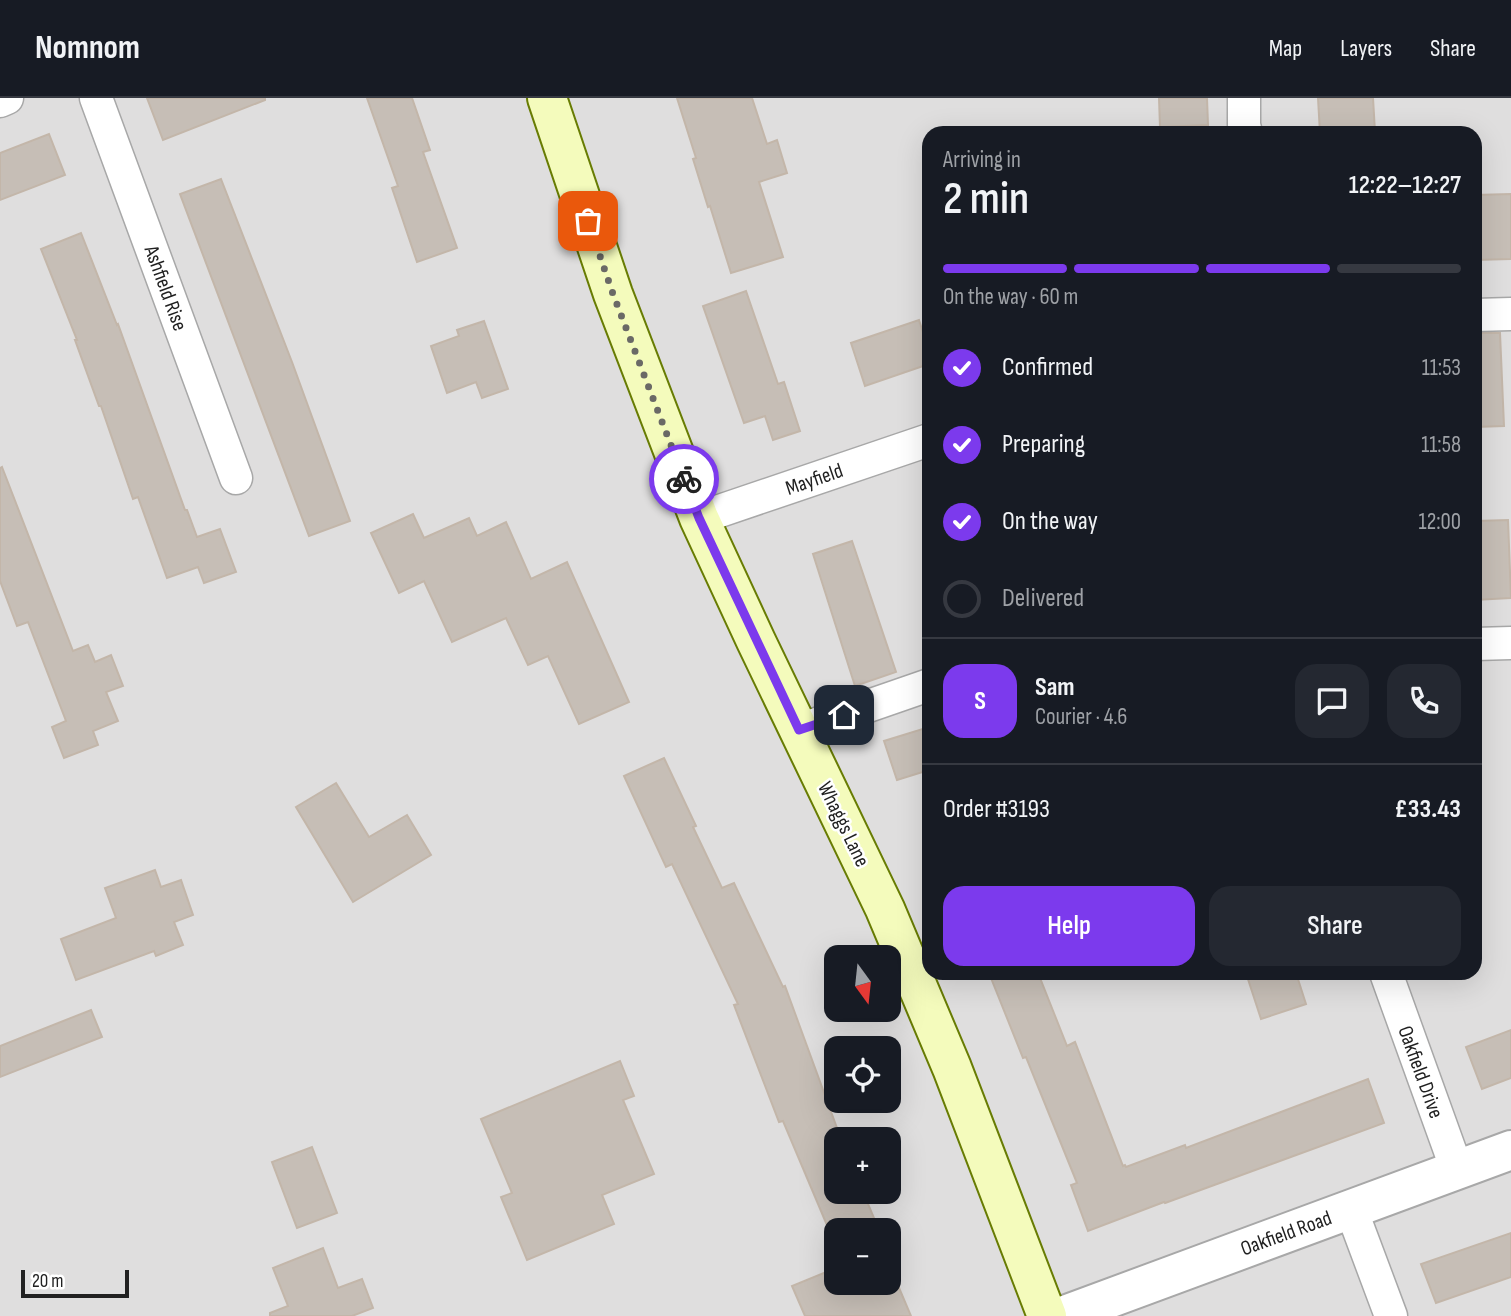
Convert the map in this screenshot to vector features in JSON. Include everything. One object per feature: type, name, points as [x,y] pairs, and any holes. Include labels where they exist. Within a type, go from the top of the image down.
[{"type":"main road","name":"Whaggs Lane","points":[[547,98],[613,294],[699,518],[885,909],[953,1068],[1047,1316]]},
{"type":"street","points":[[0,101],[7,98]]},
{"type":"street","name":"Ashfield Rise","points":[[96,98],[236,478]]},
{"type":"street","points":[[1244,98],[1244,126]]},
{"type":"street","points":[[1482,315],[1511,314]]},
{"type":"street","name":"Mayfield","points":[[699,518],[922,442]]},
{"type":"street","points":[[1482,644],[1511,643]]},
{"type":"street","points":[[799,730],[922,687]]},
{"type":"street","name":"Oakfield Drive","points":[[1389,980],[1457,1170]]},
{"type":"street","name":"Oakfield Road","points":[[1062,1316],[1511,1150]]},
{"type":"street","points":[[1351,1209],[1391,1316]]},
{"type":"shaded area","points":[[0,98],[1511,98],[1511,1316],[0,1316]]},
{"type":"building","points":[[147,98],[265,98],[265,100],[163,140]]},
{"type":"building","points":[[367,98],[412,98],[430,150],[423,152],[457,248],[417,262],[392,188],[398,186]]},
{"type":"building","points":[[677,98],[752,98],[767,144],[777,140],[787,173],[759,182],[783,257],[731,273],[693,159],[696,158]]},
{"type":"building","points":[[1159,98],[1207,98],[1208,125],[1160,126]]},
{"type":"building","points":[[1318,98],[1373,98],[1375,126],[1320,126]]},
{"type":"building","points":[[49,134],[65,175],[0,200],[0,153]]},
{"type":"building","points":[[221,179],[350,521],[309,536],[180,194]]},
{"type":"building","points":[[1511,194],[1511,259],[1482,260],[1482,195]]},
{"type":"building","points":[[81,233],[118,324],[197,537],[220,529],[236,572],[204,583],[198,567],[167,578],[138,497],[133,499],[77,340],[41,249]]},
{"type":"building","points":[[746,291],[778,384],[784,382],[800,431],[773,440],[765,416],[744,423],[703,306]]},
{"type":"building","points":[[919,320],[922,329],[922,366],[865,386],[851,343]]},
{"type":"building","points":[[484,321],[508,389],[482,398],[476,382],[447,393],[431,346],[459,336],[457,330]]},
{"type":"building","points":[[1482,333],[1500,333],[1504,426],[1482,427]]},
{"type":"building","points":[[2,467],[73,651],[88,645],[95,662],[111,655],[123,686],[106,692],[118,721],[93,731],[98,745],[64,758],[52,727],[66,721],[28,622],[17,626],[0,581]]},
{"type":"building","points":[[413,514],[424,538],[469,518],[477,536],[506,522],[531,579],[567,562],[629,702],[579,724],[548,656],[528,665],[506,618],[452,642],[424,581],[399,593],[371,533]]},
{"type":"building","points":[[1508,520],[1511,598],[1482,600],[1482,521]]},
{"type":"building","points":[[852,541],[896,672],[855,686],[813,554]]},
{"type":"building","points":[[922,729],[922,772],[897,780],[884,741]]},
{"type":"building","points":[[664,758],[722,888],[734,883],[783,987],[785,986],[824,1093],[824,1113],[831,1113],[837,1127],[824,1127],[824,1204],[868,1204],[874,1218],[824,1218],[783,1121],[779,1122],[734,1005],[738,1004],[672,864],[666,867],[624,776]]},
{"type":"building","points":[[336,783],[369,837],[407,815],[431,855],[353,902],[296,807]]},
{"type":"building","points":[[155,870],[161,887],[181,880],[193,915],[174,922],[183,945],[156,956],[154,951],[76,980],[61,939],[116,918],[105,888]]},
{"type":"building","points":[[992,980],[1041,980],[1067,1046],[1075,1042],[1123,1166],[1126,1167],[1185,1145],[1186,1148],[1368,1079],[1384,1123],[1088,1231],[1071,1185],[1077,1183],[1026,1057],[1023,1058]]},
{"type":"building","points":[[1248,980],[1298,980],[1306,1004],[1261,1019]]},
{"type":"building","points":[[91,1010],[102,1037],[0,1077],[0,1046]]},
{"type":"building","points":[[1511,1030],[1511,1078],[1482,1089],[1466,1047]]},
{"type":"building","points":[[620,1061],[634,1096],[623,1100],[654,1174],[602,1195],[614,1224],[527,1260],[501,1197],[512,1193],[481,1119]]},
{"type":"building","points":[[312,1147],[337,1213],[297,1228],[272,1162]]},
{"type":"building","points":[[1511,1233],[1511,1277],[1436,1303],[1421,1264]]},
{"type":"building","points":[[323,1248],[338,1288],[362,1279],[373,1308],[352,1316],[270,1316],[270,1313],[288,1306],[273,1268]]},
{"type":"building","points":[[824,1273],[824,1295],[901,1295],[901,1292],[911,1316],[805,1316],[792,1286]]},
{"type":"way so far","points":[[588,221],[684,479]]},
{"type":"route","points":[[684,479],[699,518],[799,730],[844,715]]}]
